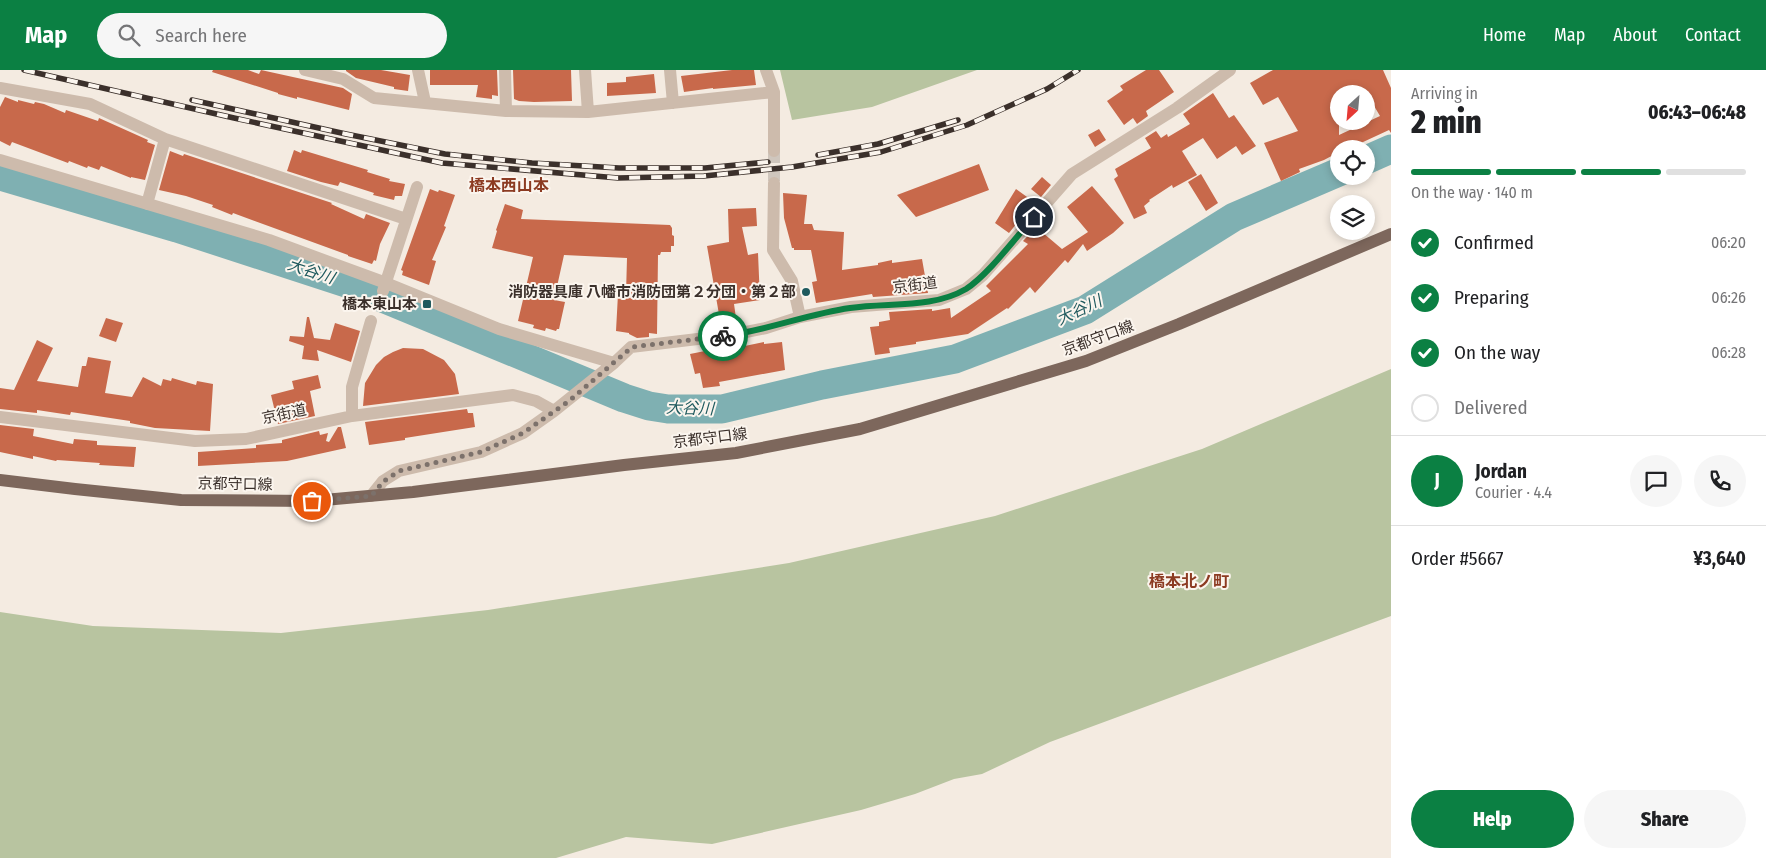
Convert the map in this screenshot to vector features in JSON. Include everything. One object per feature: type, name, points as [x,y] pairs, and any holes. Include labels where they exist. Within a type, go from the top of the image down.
[{"type":"main road","name":"京都守口線","points":[[0,480],[75,490],[181,500],[312,501],[371,496],[736,453],[860,429],[1086,361],[1179,324],[1391,234]]},
{"type":"street","points":[[305,70],[342,78],[374,98],[506,111],[588,112],[774,92]]},
{"type":"street","points":[[418,70],[425,102]]},
{"type":"street","points":[[505,70],[506,111]]},
{"type":"street","points":[[585,70],[588,112]]},
{"type":"street","points":[[670,70],[673,103]]},
{"type":"street","points":[[766,70],[774,92],[774,151]]},
{"type":"street","name":"京街道","points":[[0,417],[195,441],[246,439],[352,416],[513,395],[536,401],[554,411],[569,401],[632,347],[731,335],[766,328],[800,317],[851,307],[939,300],[966,289],[983,275],[1072,174],[1177,108],[1230,70]]},
{"type":"street","points":[[0,88],[90,104],[165,139],[406,219]]},
{"type":"street","points":[[147,204],[165,139]]},
{"type":"street","points":[[0,160],[269,240],[384,287],[499,329],[614,363]]},
{"type":"street","points":[[774,183],[773,250],[792,281],[800,317]]},
{"type":"street","points":[[384,287],[417,188]]},
{"type":"street","points":[[352,416],[352,387],[371,321]]},
{"type":"street","points":[[371,496],[384,481],[399,471],[481,452],[523,433],[554,411]]},
{"type":"green space","points":[[780,70],[977,70],[872,107],[792,120]]},
{"type":"green space","points":[[1391,369],[1391,616],[1050,742],[982,774],[954,779],[915,794],[861,810],[712,844],[626,837],[556,858],[0,858],[0,612],[93,626],[281,633],[488,610],[789,563],[995,516],[1202,449]]},
{"type":"building","points":[[213,70],[248,70],[259,74],[261,70],[343,88],[352,94],[349,110],[278,94],[212,72]]},
{"type":"building","points":[[346,70],[381,70],[410,75],[408,91],[356,78]]},
{"type":"building","points":[[430,70],[497,70],[498,96],[492,95],[492,99],[476,97],[478,85],[430,85]]},
{"type":"building","points":[[513,70],[571,70],[572,101],[534,102],[514,99]]},
{"type":"building","points":[[732,70],[754,70],[756,85],[684,92],[681,76]]},
{"type":"building","points":[[1146,70],[1159,70],[1174,92],[1146,111],[1148,116],[1137,124],[1133,118],[1124,125],[1107,101],[1123,90],[1120,86]]},
{"type":"building","points":[[1273,70],[1383,70],[1391,88],[1391,133],[1389,130],[1367,140],[1330,140],[1330,157],[1299,169],[1300,172],[1281,181],[1264,143],[1298,131],[1278,97],[1263,105],[1250,83]]},
{"type":"building","points":[[654,74],[656,93],[607,96],[607,83],[626,82],[626,77]]},
{"type":"building","points":[[1213,93],[1229,118],[1234,115],[1256,146],[1242,155],[1236,146],[1217,159],[1203,138],[1182,151],[1197,175],[1173,188],[1172,185],[1149,200],[1144,206],[1147,213],[1134,219],[1114,179],[1118,176],[1115,169],[1151,148],[1145,138],[1156,131],[1161,138],[1167,134],[1168,137],[1190,124],[1183,114]]},
{"type":"building","points":[[5,97],[18,102],[18,100],[34,104],[35,102],[44,104],[65,113],[66,110],[98,121],[99,118],[148,140],[147,142],[155,145],[145,180],[131,178],[101,166],[99,170],[88,166],[87,168],[69,161],[68,163],[12,142],[10,146],[0,141],[0,107]]},
{"type":"building","points":[[1099,129],[1106,140],[1095,147],[1088,135]]},
{"type":"building","points":[[294,150],[301,153],[302,150],[368,170],[367,172],[390,179],[389,181],[405,184],[402,196],[395,196],[394,200],[373,195],[374,193],[340,182],[338,186],[287,171]]},
{"type":"building","points":[[170,151],[332,203],[364,219],[366,214],[390,223],[380,244],[376,261],[374,260],[372,264],[233,213],[232,215],[212,207],[213,205],[159,190]]},
{"type":"building","points":[[979,164],[989,190],[916,217],[897,195]]},
{"type":"building","points":[[1201,174],[1218,203],[1206,211],[1188,182]]},
{"type":"building","points":[[1042,177],[1051,185],[1041,197],[1031,189]]},
{"type":"building","points":[[1092,186],[1124,223],[1113,233],[1087,251],[1083,244],[1068,263],[1065,260],[1035,293],[1030,287],[1008,309],[968,334],[889,348],[890,353],[875,355],[870,327],[879,326],[879,322],[890,320],[889,312],[932,309],[932,311],[950,308],[951,318],[991,291],[986,286],[1028,244],[1023,241],[1036,227],[1062,249],[1088,232],[1067,207]]},
{"type":"building","points":[[430,189],[455,195],[444,226],[446,227],[432,260],[436,261],[429,285],[402,275],[403,271],[401,270]]},
{"type":"building","points":[[1016,189],[1034,202],[1009,233],[995,223]]},
{"type":"building","points":[[783,193],[807,195],[804,224],[812,224],[814,230],[844,232],[842,270],[878,265],[878,263],[892,260],[892,263],[922,259],[928,293],[873,297],[872,294],[816,303],[812,282],[817,281],[811,250],[794,250],[792,248],[784,218]]},
{"type":"building","points":[[505,204],[523,210],[521,219],[670,225],[672,235],[674,236],[674,246],[671,246],[671,252],[661,252],[658,255],[657,334],[649,333],[649,337],[637,338],[629,333],[616,331],[618,294],[626,294],[627,258],[564,255],[554,300],[565,302],[559,329],[556,331],[546,328],[545,331],[533,328],[534,325],[518,321],[533,257],[492,248]]},
{"type":"building","points":[[756,208],[757,226],[742,227],[748,255],[758,253],[760,300],[734,304],[736,318],[720,320],[707,246],[729,242],[728,209]]},
{"type":"building","points":[[307,317],[309,317],[314,338],[330,340],[335,323],[360,331],[351,362],[317,350],[319,361],[302,359],[304,346],[289,341],[290,336],[304,337]]},
{"type":"building","points":[[106,318],[123,323],[116,342],[99,336]]},
{"type":"building","points":[[37,340],[53,348],[37,381],[78,387],[82,366],[86,366],[88,357],[111,361],[105,393],[132,397],[143,377],[161,386],[163,379],[171,381],[172,378],[196,385],[197,381],[213,384],[210,431],[155,428],[130,423],[130,421],[71,412],[70,415],[37,410],[37,413],[0,409],[0,388],[14,390]]},
{"type":"building","points":[[764,342],[764,344],[782,342],[785,370],[719,382],[720,386],[703,388],[700,373],[695,374],[690,354],[710,350],[711,353]]},
{"type":"building","points":[[403,348],[423,349],[444,360],[455,374],[459,394],[363,406],[365,383],[376,365],[384,357]]},
{"type":"building","points":[[318,375],[321,388],[310,391],[315,416],[278,424],[271,395],[294,389],[292,381]]},
{"type":"building","points":[[467,409],[468,413],[473,413],[475,427],[369,445],[365,422]]},
{"type":"building","points":[[0,425],[34,429],[33,436],[73,444],[74,439],[97,441],[97,445],[136,447],[134,467],[56,461],[33,456],[33,459],[0,452]]},
{"type":"building","points":[[338,427],[341,427],[346,448],[287,461],[198,466],[198,452],[256,448],[256,445],[282,443],[282,440],[319,431],[320,435],[328,433],[326,441],[329,442]]},
{"type":"waterway","name":"大谷川","points":[[1375,156],[1391,149]]},
{"type":"waterway","name":"大谷川","points":[[0,176],[177,228],[349,284],[624,398],[649,406],[668,409],[722,409],[822,385],[955,359],[1085,310],[1234,217],[1330,176]]},
{"type":"tunnel","points":[[774,151],[774,183]]},
{"type":"railway","points":[[24,70],[442,163],[618,178],[704,176],[792,167],[881,152],[967,125],[1047,89],[1078,70]]},
{"type":"railway","points":[[192,100],[445,154],[532,163],[619,168],[705,168],[768,162]]},
{"type":"railway","points":[[818,155],[878,144],[958,120]]},
{"type":"way so far","points":[[312,501],[371,496],[384,481],[399,471],[481,452],[523,433],[569,401],[632,347],[723,336]]},
{"type":"place","name":"消防器具庫 八幡市消防団第２分団・第２部","points":[[806,292]]},
{"type":"place","name":"橋本東山本","points":[[427,304]]},
{"type":"district","name":"橋本西山本","points":[[509,185]]},
{"type":"district","name":"橋本北ノ町","points":[[1189,581]]},
{"type":"route","points":[[723,336],[766,328],[800,317],[851,307],[939,300],[966,289],[983,275],[1034,217]]}]
